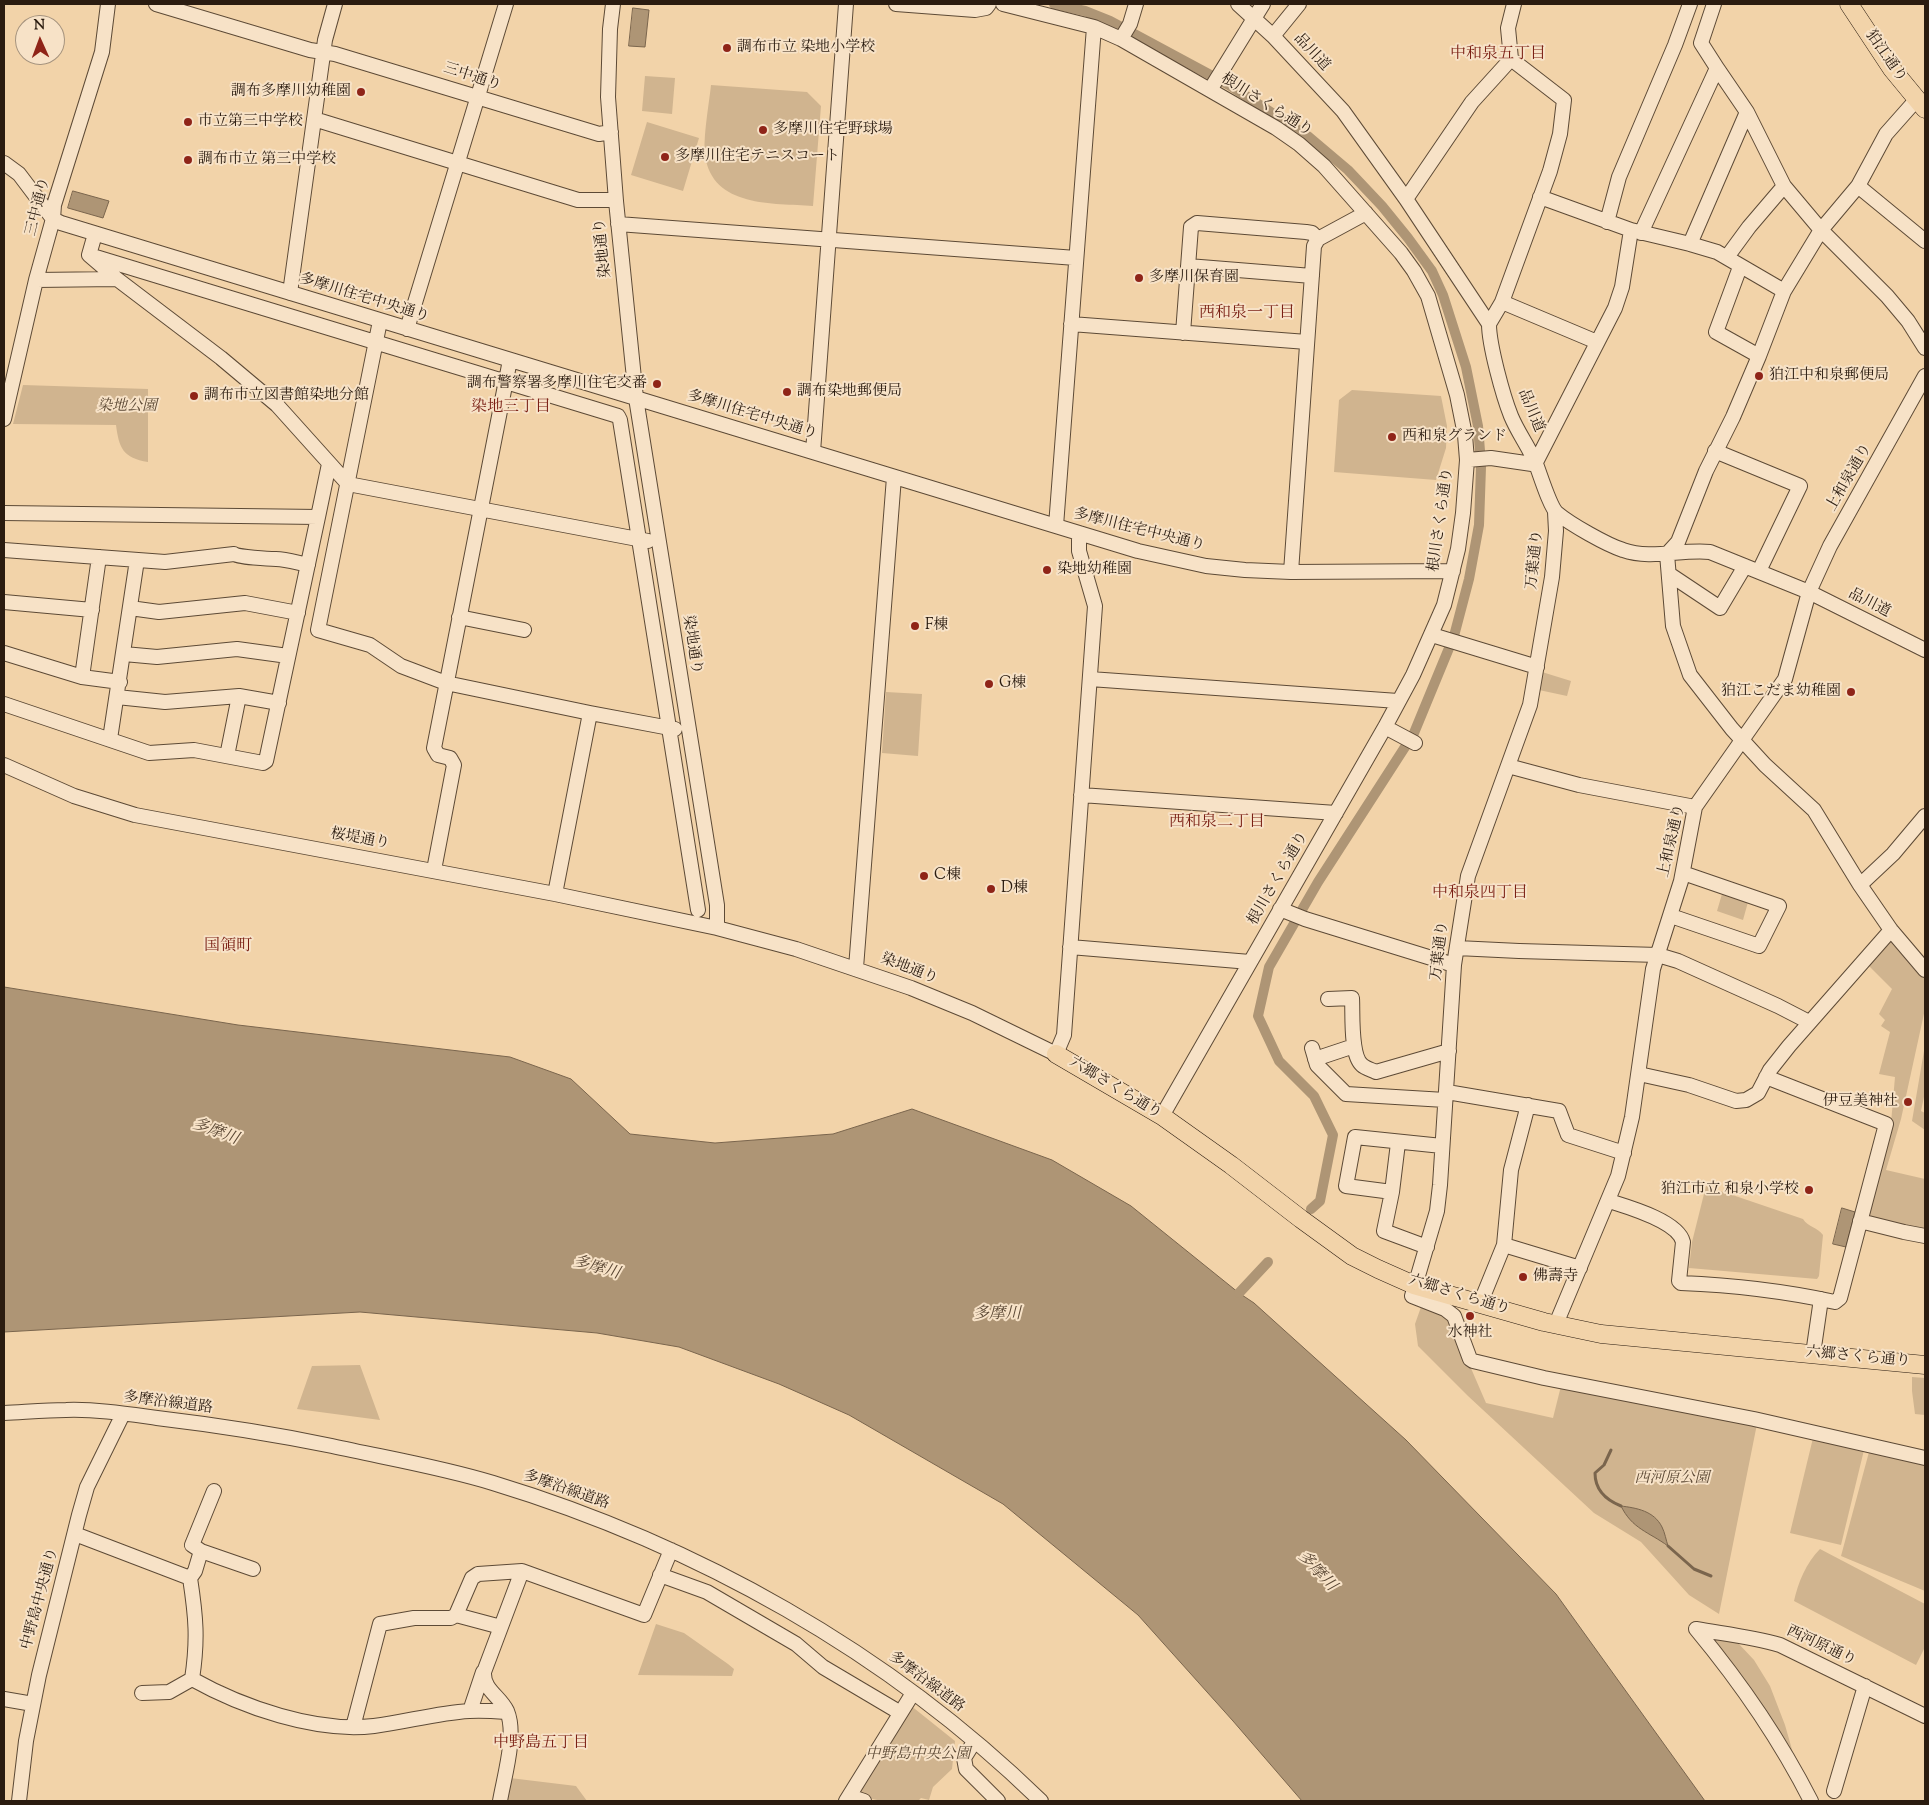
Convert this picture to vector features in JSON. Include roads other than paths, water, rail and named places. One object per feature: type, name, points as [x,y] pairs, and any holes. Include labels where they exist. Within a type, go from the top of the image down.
[{"type":"main road","name":"狛江通り","points":[[1848,4],[1892,69],[1921,104]]},
{"type":"main road","name":"六郷さくら通り","points":[[1056,1054],[1162,1116],[1352,1256],[1378,1270],[1414,1285],[1556,1324],[1623,1337],[1925,1364]]},
{"type":"street","name":"三中通り","points":[[4,418],[36,280],[53,219],[54,205],[102,52],[108,4]]},
{"type":"street","name":"三中通り","points":[[156,4],[310,50],[353,59],[599,134],[611,132]]},
{"type":"street","points":[[290,293],[323,53],[335,4]]},
{"type":"street","points":[[406,329],[506,4]]},
{"type":"street","name":"染地通り","points":[[613,4],[609,64],[611,132],[618,224],[636,398],[717,905],[716,928],[796,948],[911,988],[972,1013],[1056,1054]]},
{"type":"street","points":[[813,452],[846,4]]},
{"type":"street","points":[[896,4],[975,10],[986,8],[989,4]]},
{"type":"street","name":"根川さくら通り","points":[[1003,4],[1125,33],[1215,82],[1299,144],[1324,166],[1405,259],[1428,296],[1459,402],[1465,435],[1467,460],[1463,513],[1438,637],[1413,674],[1398,701],[1336,813],[1286,911],[1250,962],[1162,1116]]},
{"type":"street","points":[[1125,33],[1136,4]]},
{"type":"street","name":"品川道","points":[[1238,4],[1256,18],[1344,111],[1490,324],[1489,332],[1496,366],[1511,416],[1536,462],[1555,512],[1594,536],[1625,551],[1650,555],[1693,550],[1710,552],[1809,592],[1925,650]]},
{"type":"street","points":[[1215,82],[1263,4]]},
{"type":"street","points":[[1273,36],[1298,4]]},
{"type":"street","points":[[1490,324],[1502,302],[1550,171],[1564,100],[1511,59],[1508,28],[1514,4]]},
{"type":"street","points":[[1607,222],[1619,177],[1675,45],[1690,4]]},
{"type":"street","points":[[1714,4],[1700,43],[1747,112],[1784,186],[1821,230],[1888,296],[1908,320],[1925,348]]},
{"type":"street","points":[[1056,526],[1094,27]]},
{"type":"street","points":[[1406,199],[1472,102],[1511,59]]},
{"type":"street","points":[[1467,460],[1491,458],[1532,464],[1536,462],[1615,308],[1636,231],[1717,68]]},
{"type":"street","points":[[1921,104],[1886,134],[1858,186],[1821,230],[1784,291],[1759,356],[1733,417],[1715,451],[1678,542],[1667,554],[1673,626],[1690,675],[1765,765],[1814,810],[1860,885],[1891,930],[1925,970]]},
{"type":"street","points":[[1690,244],[1747,112]]},
{"type":"street","points":[[314,119],[578,200],[616,200]]},
{"type":"street","points":[[4,163],[19,174],[53,219]]},
{"type":"street","points":[[1727,257],[1749,227],[1784,186]]},
{"type":"street","points":[[1858,186],[1925,241]]},
{"type":"street","points":[[1540,197],[1607,222],[1690,244],[1727,257],[1740,267],[1784,291]]},
{"type":"street","points":[[1291,572],[1314,246],[1318,239],[1366,213]]},
{"type":"street","name":"多摩川住宅中央通り","points":[[53,219],[95,234],[1138,551],[1206,566],[1291,572],[1453,570]]},
{"type":"street","points":[[1183,333],[1191,227],[1197,223],[1306,232],[1318,239]]},
{"type":"street","points":[[618,224],[1076,258]]},
{"type":"street","points":[[89,255],[95,234]]},
{"type":"street","points":[[89,255],[117,280],[213,352],[277,405],[348,484],[640,540],[658,540]]},
{"type":"street","points":[[89,255],[618,416],[640,540],[698,910]]},
{"type":"street","points":[[1188,266],[1312,276]]},
{"type":"street","points":[[1740,267],[1716,332],[1759,356]]},
{"type":"street","points":[[36,280],[117,280]]},
{"type":"street","points":[[1502,302],[1597,342]]},
{"type":"street","points":[[380,320],[318,630],[370,646],[401,666],[446,683],[590,713],[688,730]]},
{"type":"street","points":[[1071,324],[1307,342]]},
{"type":"street","points":[[4,356],[18,359]]},
{"type":"street","points":[[434,870],[454,764],[450,758],[438,755],[434,748],[510,360]]},
{"type":"street","name":"上和泉通り","points":[[1556,1324],[1609,1201],[1624,1152],[1639,1074],[1653,969],[1683,873],[1695,807],[1785,679],[1809,592],[1830,546],[1925,376]]},
{"type":"street","points":[[1715,451],[1800,486],[1759,571]]},
{"type":"street","points":[[4,704],[149,753],[194,750],[263,763],[266,761],[329,464]]},
{"type":"street","points":[[856,968],[894,477]]},
{"type":"street","name":"万葉通り","points":[[1414,1285],[1437,1211],[1454,965],[1468,876],[1530,706],[1552,576],[1556,531],[1555,512]]},
{"type":"street","points":[[4,513],[318,517]]},
{"type":"street","points":[[1056,1054],[1064,1035],[1095,606],[1079,551],[1079,534]]},
{"type":"street","points":[[4,550],[165,562],[234,554],[238,557],[249,556],[308,564]]},
{"type":"street","points":[[82,677],[99,557]]},
{"type":"street","points":[[110,739],[137,560]]},
{"type":"street","points":[[1669,574],[1720,608],[1745,566]]},
{"type":"street","points":[[4,602],[92,610]]},
{"type":"street","points":[[130,608],[159,612],[245,603],[298,613]]},
{"type":"street","points":[[459,617],[524,630]]},
{"type":"street","points":[[1438,637],[1537,667]]},
{"type":"street","points":[[124,654],[157,657],[238,649],[288,656]]},
{"type":"street","points":[[4,653],[82,677],[120,682]]},
{"type":"street","points":[[1090,679],[1398,701]]},
{"type":"street","points":[[117,697],[165,702],[239,696],[278,703]]},
{"type":"street","points":[[227,756],[239,696]]},
{"type":"street","points":[[555,894],[590,713]]},
{"type":"street","points":[[1385,727],[1410,740]]},
{"type":"street","name":"桜堤通り","points":[[4,765],[74,796],[135,815],[434,870],[716,928]]},
{"type":"street","points":[[1508,766],[1580,785],[1695,807]]},
{"type":"street","points":[[1081,795],[1336,813]]},
{"type":"street","points":[[1860,885],[1893,854],[1925,816]]},
{"type":"street","points":[[1671,916],[1759,946],[1779,906],[1683,873]]},
{"type":"street","points":[[1286,911],[1305,919],[1454,965]]},
{"type":"street","points":[[1639,1074],[1689,1085],[1736,1102],[1746,1100],[1758,1093],[1766,1076],[1789,1046],[1891,930]]},
{"type":"street","points":[[1070,947],[1250,962]]},
{"type":"street","points":[[1457,948],[1658,955],[1678,961],[1809,1022]]},
{"type":"street","points":[[1328,1000],[1352,998],[1354,1046],[1358,1059],[1362,1066],[1376,1072],[1449,1051]]},
{"type":"street","points":[[1354,1046],[1313,1054],[1317,1065],[1346,1094],[1446,1096],[1528,1105],[1559,1111],[1568,1135],[1624,1152]]},
{"type":"street","points":[[1609,1201],[1664,1222],[1682,1236],[1679,1281],[1681,1283],[1714,1284],[1835,1302],[1840,1298],[1886,1124],[1766,1076]]},
{"type":"street","points":[[1480,1304],[1504,1245],[1511,1170],[1528,1105]]},
{"type":"street","points":[[1392,1192],[1346,1186],[1355,1137],[1398,1143],[1442,1146]]},
{"type":"street","points":[[1398,1143],[1392,1192],[1384,1231],[1426,1247]]},
{"type":"street","points":[[1860,1221],[1925,1236]]},
{"type":"street","points":[[1504,1245],[1580,1268]]},
{"type":"street","points":[[1414,1285],[1412,1296],[1445,1309],[1454,1316],[1470,1359],[1473,1361],[1544,1378],[1754,1418],[1925,1458]]},
{"type":"street","points":[[1813,1354],[1821,1299]]},
{"type":"street","name":"多摩沿線道路","points":[[4,1412],[68,1410],[124,1414],[277,1435],[443,1470],[493,1483],[589,1515],[730,1578],[815,1625],[859,1653],[959,1728],[1041,1801]]},
{"type":"street","name":"中野島中央通り","points":[[19,1801],[33,1704],[87,1487],[124,1414]]},
{"type":"street","points":[[214,1491],[192,1545],[201,1551],[253,1568]]},
{"type":"street","points":[[75,1534],[190,1578]]},
{"type":"street","points":[[353,1727],[380,1624],[414,1618],[451,1618],[456,1615],[472,1578],[478,1574],[522,1571],[644,1615],[671,1550]]},
{"type":"street","points":[[192,1679],[196,1651],[197,1622],[190,1578],[195,1571],[201,1551]]},
{"type":"street","points":[[470,1710],[522,1571]]},
{"type":"street","points":[[660,1575],[707,1592],[796,1644],[823,1667],[900,1712]]},
{"type":"street","points":[[456,1615],[501,1627]]},
{"type":"street","name":"西河原通り","points":[[1811,1801],[1784,1752],[1761,1717],[1716,1653],[1696,1629],[1738,1637],[1756,1638],[1780,1644],[1925,1716]]},
{"type":"street","points":[[484,1672],[486,1686],[507,1712],[510,1731],[500,1801]]},
{"type":"street","points":[[142,1693],[169,1692],[192,1679]]},
{"type":"street","points":[[192,1679],[228,1697],[284,1717],[353,1727],[373,1726],[470,1710],[507,1712]]},
{"type":"street","points":[[1834,1791],[1865,1686]]},
{"type":"street","points":[[864,1801],[847,1799],[913,1693]]},
{"type":"street","points":[[4,1699],[33,1704]]},
{"type":"street","points":[[974,1742],[964,1758],[966,1769],[998,1801]]},
{"type":"water","points":[[633,8],[649,10],[645,47],[629,46]]},
{"type":"water","points":[[73,191],[109,201],[103,218],[68,208]]},
{"type":"water","name":"多摩川","points":[[4,987],[238,1025],[510,1057],[571,1079],[630,1134],[715,1143],[833,1134],[912,1109],[1052,1160],[1131,1206],[1254,1303],[1406,1440],[1556,1594],[1705,1801],[1302,1801],[1138,1615],[1003,1504],[849,1415],[779,1384],[679,1347],[597,1333],[360,1312],[4,1332]]},
{"type":"water","points":[[1842,1208],[1855,1212],[1846,1247],[1833,1244]]},
{"type":"water","points":[[1621,1506],[1645,1511],[1654,1517],[1662,1527],[1668,1546],[1630,1520]]},
{"type":"waterway","points":[[1054,4],[1085,11],[1110,21],[1229,85],[1309,137],[1348,170],[1382,206],[1432,271],[1443,295],[1466,367],[1478,426],[1480,451]]},
{"type":"waterway","points":[[1311,1209],[1320,1201],[1333,1135],[1314,1096],[1279,1061],[1258,1016],[1269,967],[1318,882],[1414,733],[1454,636],[1469,579],[1479,525],[1481,467]]},
{"type":"waterway","points":[[1239,1293],[1268,1262]]},
{"type":"waterway","points":[[1611,1450],[1604,1465],[1595,1473],[1596,1479],[1602,1494],[1621,1506]]},
{"type":"waterway","points":[[1668,1546],[1694,1569],[1711,1576]]},
{"type":"place","name":"調布市立 染地小学校","points":[[727,48]]},
{"type":"place","name":"調布多摩川幼稚園","points":[[361,92]]},
{"type":"place","name":"市立第三中学校","points":[[188,122]]},
{"type":"place","name":"多摩川住宅野球場","points":[[763,130]]},
{"type":"place","name":"多摩川住宅テニスコート","points":[[665,157]]},
{"type":"place","name":"調布市立 第三中学校","points":[[188,160]]},
{"type":"place","name":"多摩川保育園","points":[[1139,278]]},
{"type":"place","name":"狛江中和泉郵便局","points":[[1759,376]]},
{"type":"place","name":"調布警察署多摩川住宅交番","points":[[657,384]]},
{"type":"place","name":"調布染地郵便局","points":[[787,392]]},
{"type":"place","name":"調布市立図書館染地分館","points":[[194,396]]},
{"type":"place","name":"西和泉グランド","points":[[1392,437]]},
{"type":"place","name":"染地幼稚園","points":[[1047,570]]},
{"type":"place","name":"F棟","points":[[915,626]]},
{"type":"place","name":"G棟","points":[[989,684]]},
{"type":"place","name":"狛江こだま幼稚園","points":[[1851,692]]},
{"type":"place","name":"C棟","points":[[924,876]]},
{"type":"place","name":"D棟","points":[[991,889]]},
{"type":"place","name":"伊豆美神社","points":[[1908,1102]]},
{"type":"place","name":"狛江市立 和泉小学校","points":[[1809,1190]]},
{"type":"place","name":"佛壽寺","points":[[1523,1277]]},
{"type":"place","name":"水神社","points":[[1470,1316]]},
{"type":"district","name":"中和泉五丁目","points":[[1498,55]]},
{"type":"district","name":"西和泉一丁目","points":[[1247,314]]},
{"type":"district","name":"染地三丁目","points":[[511,408]]},
{"type":"district","name":"西和泉二丁目","points":[[1217,823]]},
{"type":"district","name":"中和泉四丁目","points":[[1480,894]]},
{"type":"district","name":"国領町","points":[[228,947]]},
{"type":"district","name":"中野島五丁目","points":[[541,1744]]},
{"type":"park label","name":"染地公園","points":[[127,407]]},
{"type":"park label","name":"西河原公園","points":[[1672,1479]]},
{"type":"park label","name":"中野島中央公園","points":[[918,1755]]}]
